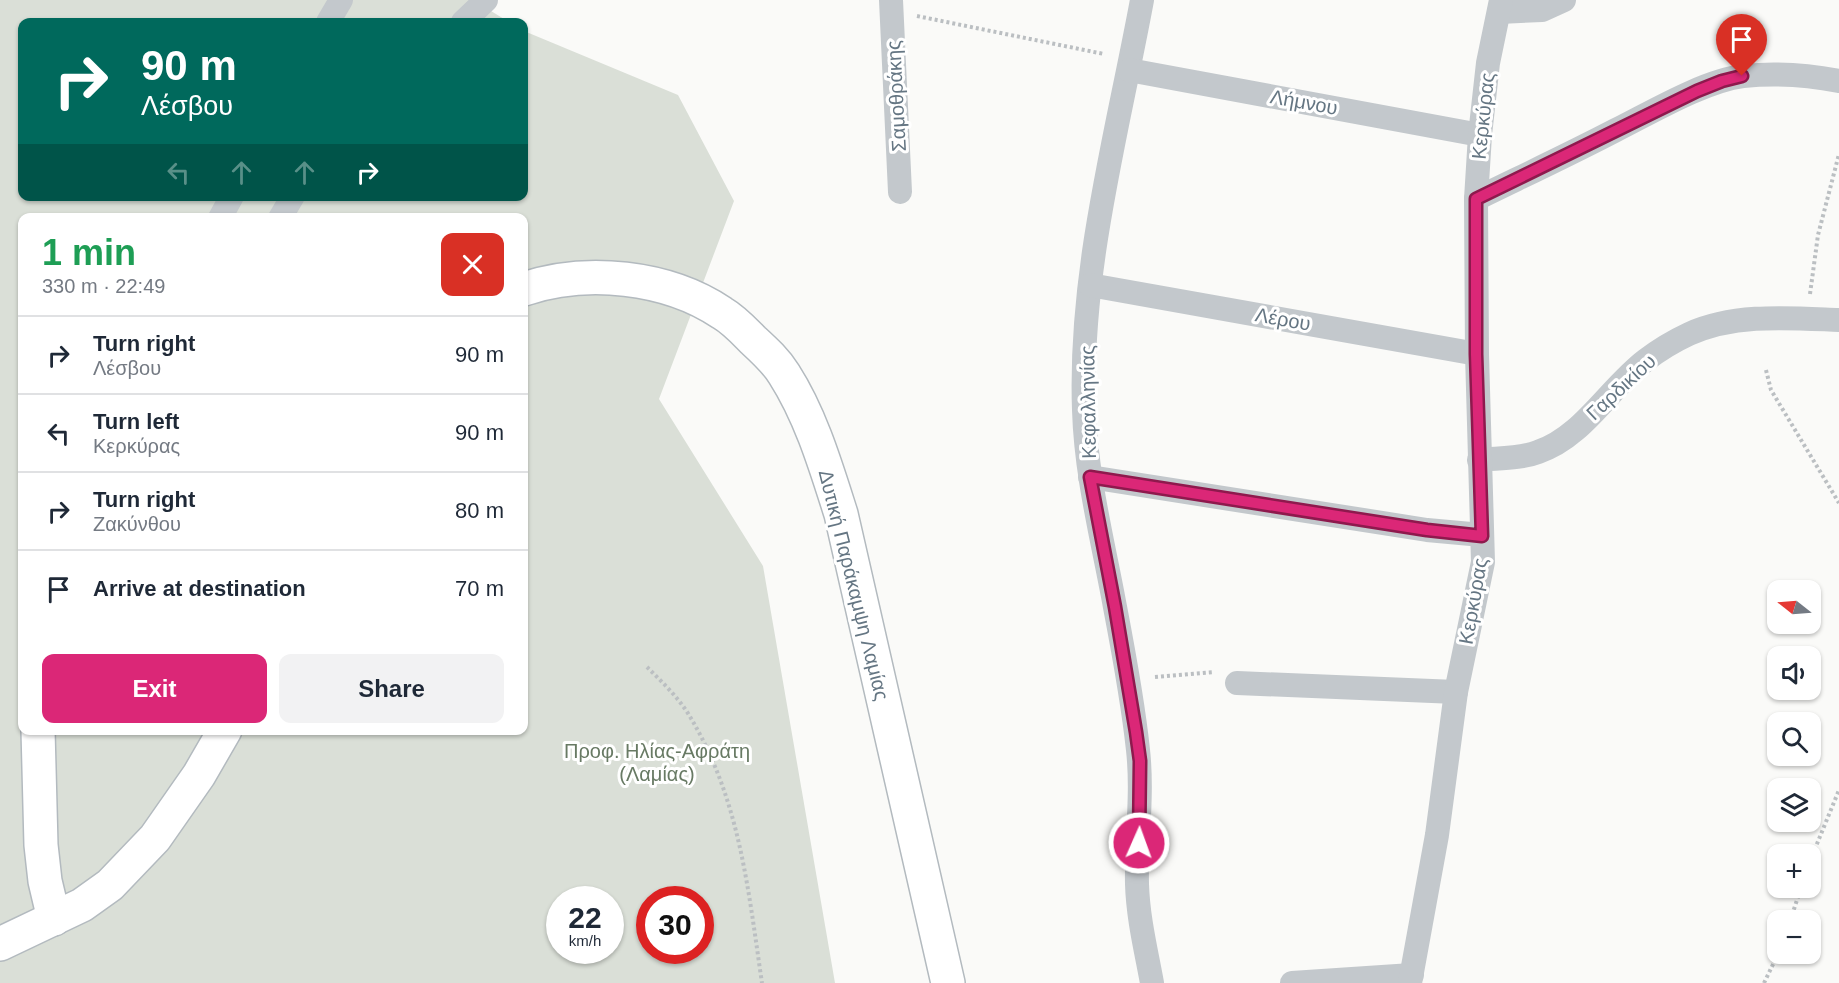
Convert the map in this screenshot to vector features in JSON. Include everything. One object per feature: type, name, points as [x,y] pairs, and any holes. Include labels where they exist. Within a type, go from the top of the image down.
[{"type":"main road","name":"Δυτική Παράκαμψη Λαμίας","points":[[528,288],[556,280],[586,278],[638,282],[674,290],[708,304],[724,314],[770,355],[784,374],[820,451],[841,514],[948,983]]},
{"type":"main road","points":[[38,735],[41,845],[45,881],[54,919]]},
{"type":"main road","points":[[0,944],[82,905],[110,885],[154,838],[199,775],[222,735]]},
{"type":"street","points":[[330,18],[341,0]]},
{"type":"street","points":[[467,18],[486,0]]},
{"type":"street","name":"Κεφαλληνίας","points":[[1142,0],[1105,187],[1090,285],[1084,364],[1084,408],[1090,477],[1140,761],[1137,883],[1139,910],[1152,983]]},
{"type":"street","points":[[1500,6],[1542,10],[1563,0]]},
{"type":"street","name":"Σαμοθράκης","points":[[892,5],[900,192]]},
{"type":"street","name":"Κερκύρας","points":[[1411,979],[1437,834],[1456,692],[1483,562],[1476,354],[1476,199],[1488,63],[1500,6]]},
{"type":"street","name":"Λήμνου","points":[[1130,65],[1480,135]]},
{"type":"street","points":[[1476,199],[1661,108],[1722,81],[1742,76],[1759,76],[1811,77],[1839,81]]},
{"type":"street","name":"Λέρου","points":[[1090,285],[1476,354]]},
{"type":"street","name":"Γαρδικίου","points":[[1479,460],[1526,455],[1552,446],[1583,422],[1645,361],[1690,334],[1723,323],[1774,318],[1839,320]]},
{"type":"street","points":[[1090,477],[1416,528],[1482,536]]},
{"type":"street","points":[[1237,683],[1456,692]]},
{"type":"street","points":[[1292,983],[1411,979]]},
{"type":"path","points":[[892,5],[1130,65]]},
{"type":"path","points":[[1807,318],[1818,235],[1839,154]]},
{"type":"path","points":[[1766,370],[1771,390],[1839,502]]},
{"type":"path","points":[[647,667],[666,685],[689,714],[710,755],[731,808],[747,874],[762,983]]},
{"type":"path","points":[[1127,679],[1234,670],[1237,683]]},
{"type":"path","points":[[1817,844],[1839,790]]},
{"type":"path","points":[[1764,983],[1773,964]]},
{"type":"green space","name":"Προφ. Ηλίας-Αφράτη (Λαμίας)","points":[[0,0],[473,0],[502,18],[18,18],[18,201],[528,201],[528,33],[678,95],[734,201],[659,399],[763,566],[835,983],[0,983]]},
{"type":"route","points":[[1139,843],[1140,761],[1115,607],[1090,477],[1314,513],[1482,536],[1476,354],[1476,199],[1697,91],[1742,76]]}]
